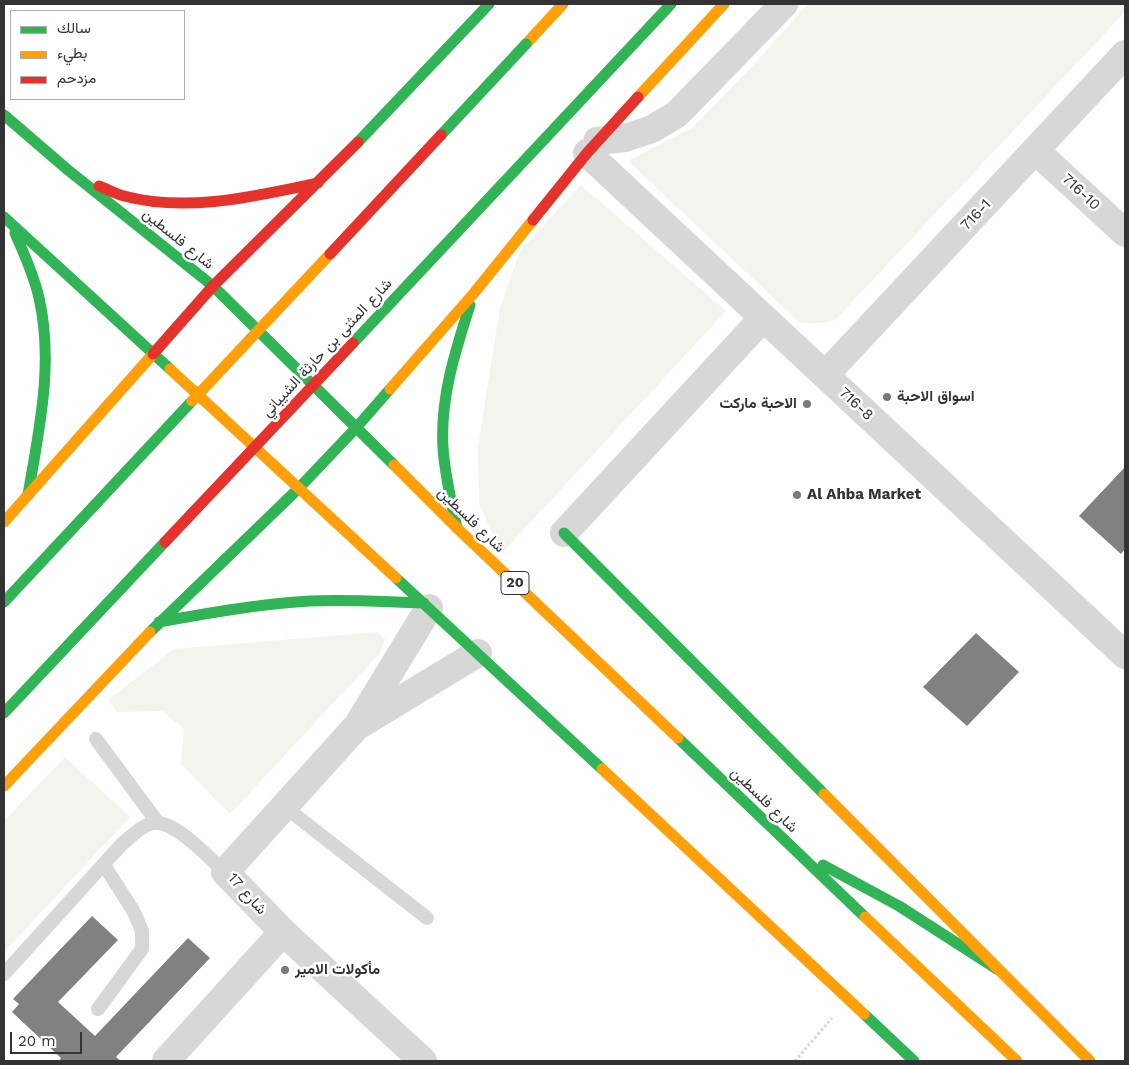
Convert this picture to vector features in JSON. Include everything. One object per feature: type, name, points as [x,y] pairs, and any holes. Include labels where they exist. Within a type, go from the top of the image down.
[{"type":"main road","points":[[4,522],[213,286],[318,183],[489,4]]},
{"type":"main road","points":[[4,602],[563,4]]},
{"type":"main road","name":"شارع المثنى بن حارثة الشيباني","points":[[4,713],[671,4]]},
{"type":"main road","points":[[4,786],[159,622],[299,488],[355,429],[474,292],[592,147],[724,4]]},
{"type":"main road","name":"شارع فلسطين","points":[[4,116],[68,170],[213,286],[355,429],[378,448],[457,528],[1017,1061]]},
{"type":"main road","points":[[68,170],[110,192],[150,201],[196,202],[237,198],[318,183]]},
{"type":"main road","points":[[7,220],[478,653],[914,1061]]},
{"type":"main road","points":[[7,220],[30,266],[41,309],[46,358],[41,418],[28,495]]},
{"type":"main road","points":[[457,528],[448,483],[442,437],[451,364],[474,292]]},
{"type":"main road","points":[[564,533],[1090,1061]]},
{"type":"main road","points":[[159,622],[231,609],[296,602],[348,601],[426,605]]},
{"type":"main road","points":[[795,851],[899,906],[949,936],[997,969]]},
{"type":"street","points":[[592,147],[652,129],[677,114],[784,4]]},
{"type":"street","name":"716-1","points":[[825,376],[1125,54]]},
{"type":"street","name":"716-8","points":[[592,147],[763,318],[1125,655]]},
{"type":"street","name":"716-10","points":[[1036,150],[1125,233]]},
{"type":"street","points":[[564,533],[763,318]]},
{"type":"street","name":"شارع 17","points":[[423,1061],[283,932],[225,872],[357,726],[426,605]]},
{"type":"street","name":"شارع 17","points":[[357,726],[478,653]]},
{"type":"street","points":[[166,1061],[283,932]]},
{"type":"lane","points":[[96,739],[158,822]]},
{"type":"lane","points":[[285,807],[427,918]]},
{"type":"lane","points":[[4,974],[121,846],[141,828],[158,822],[168,825],[177,830],[225,872]]},
{"type":"lane","points":[[98,1009],[142,948],[142,931],[134,912],[104,865]]},
{"type":"path","points":[[795,1061],[848,1000]]},
{"type":"shaded area","points":[[808,4],[1125,4],[1125,12],[835,320],[817,323],[799,322],[628,161],[692,128],[747,72]]},
{"type":"shaded area","points":[[581,185],[726,311],[502,553],[479,504],[478,447],[500,308],[520,251]]},
{"type":"shaded area","points":[[378,632],[385,639],[380,653],[230,814],[181,764],[184,729],[162,711],[117,712],[108,700],[174,649]]},
{"type":"shaded area","points":[[65,757],[130,817],[4,952],[4,821]]},
{"type":"building","points":[[1125,467],[1125,549],[1121,554],[1079,516]]},
{"type":"building","points":[[976,633],[1019,672],[967,726],[923,687]]},
{"type":"building","points":[[92,916],[118,940],[58,1002],[95,1036],[188,938],[210,958],[116,1057],[121,1061],[59,1061],[61,1058],[12,1012],[19,1004],[13,999]]},
{"type":"traffic: fast","points":[[358,142],[489,4]]},
{"type":"traffic: fast","points":[[583,98],[671,4]]},
{"type":"traffic: fast","points":[[441,135],[526,44]]},
{"type":"traffic: fast","points":[[353,343],[583,98]]},
{"type":"traffic: fast","points":[[4,115],[68,170],[213,286],[394,465]]},
{"type":"traffic: fast","points":[[4,217],[170,369]]},
{"type":"traffic: fast","points":[[15,233],[37,289],[45,347],[43,396],[28,495]]},
{"type":"traffic: fast","points":[[457,528],[445,468],[443,448],[444,411],[450,375],[470,305]]},
{"type":"traffic: fast","points":[[150,632],[299,488],[390,389]]},
{"type":"traffic: fast","points":[[4,602],[192,401]]},
{"type":"traffic: fast","points":[[564,533],[824,794]]},
{"type":"traffic: fast","points":[[4,713],[165,542]]},
{"type":"traffic: fast","points":[[396,578],[602,769]]},
{"type":"traffic: fast","points":[[159,622],[291,602],[353,600],[424,603]]},
{"type":"traffic: fast","points":[[678,738],[865,917]]},
{"type":"traffic: fast","points":[[823,865],[899,906],[997,969]]},
{"type":"traffic: fast","points":[[864,1014],[914,1061]]},
{"type":"traffic: slow","points":[[526,44],[563,4]]},
{"type":"traffic: slow","points":[[638,97],[724,4]]},
{"type":"traffic: slow","points":[[390,389],[474,293],[533,220]]},
{"type":"traffic: slow","points":[[192,401],[330,254]]},
{"type":"traffic: slow","points":[[4,522],[153,354]]},
{"type":"traffic: slow","points":[[170,369],[396,578]]},
{"type":"traffic: slow","points":[[394,465],[457,528],[678,738]]},
{"type":"traffic: slow","points":[[4,786],[150,632]]},
{"type":"traffic: slow","points":[[602,769],[864,1014]]},
{"type":"traffic: slow","points":[[824,794],[1090,1061]]},
{"type":"traffic: slow","points":[[865,917],[1017,1061]]},
{"type":"traffic: jam","points":[[533,220],[587,153],[638,97]]},
{"type":"traffic: jam","points":[[330,254],[441,135]]},
{"type":"traffic: jam","points":[[153,354],[213,286],[358,142]]},
{"type":"traffic: jam","points":[[99,186],[121,195],[148,201],[197,203],[246,197],[318,183]]},
{"type":"traffic: jam","points":[[165,542],[353,343]]},
{"type":"place","name":"اسواق الاحبة","points":[[887,397]]},
{"type":"place","name":"الاحبة ماركت","points":[[807,404]]},
{"type":"place","name":"Al Ahba Market","points":[[797,495]]},
{"type":"place","name":"مأكولات الامير","points":[[285,970]]}]
